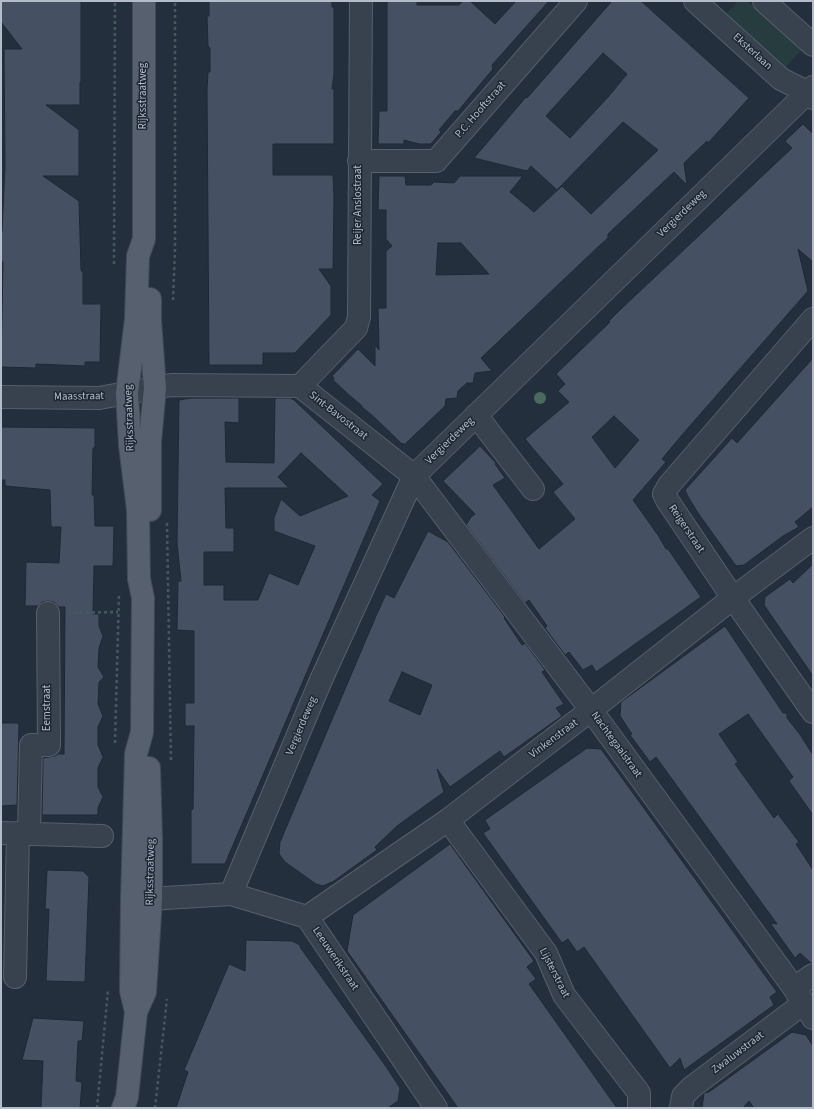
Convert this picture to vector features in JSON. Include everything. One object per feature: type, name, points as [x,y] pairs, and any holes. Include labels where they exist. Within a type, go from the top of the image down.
[{"type":"main road","name":"Rijksstraatweg","points":[[127,1104],[136,1012],[131,990],[142,900],[136,754],[142,732],[143,598],[139,579],[138,510],[130,445],[127,393],[136,319],[138,256],[144,239],[144,1]]},
{"type":"main road","name":"Rijksstraatweg","points":[[143,598],[149,579],[150,442],[156,388],[150,320],[151,257],[144,239]]},
{"type":"street","name":"Reijer Anslostraat","points":[[300,386],[356,328],[359,317],[361,1]]},
{"type":"street","name":"P.C. Hooftstraat","points":[[359,161],[436,161],[576,1]]},
{"type":"street","name":"Eksterlaan","points":[[695,1],[781,79],[811,92]]},
{"type":"street","points":[[764,1],[813,45]]},
{"type":"street","name":"Vergierdeweg","points":[[231,894],[321,680],[414,476],[811,92]]},
{"type":"street","name":"Reigerstraat","points":[[813,319],[669,485],[664,494],[733,598],[813,712]]},
{"type":"street","name":"Sint-Bavostraat","points":[[156,388],[171,385],[300,386],[414,476]]},
{"type":"street","name":"Maasstraat","points":[[1,397],[99,398],[156,388]]},
{"type":"street","points":[[476,415],[533,489]]},
{"type":"street","name":"Nachtegaalstraat","points":[[414,476],[591,710],[804,1003]]},
{"type":"street","name":"Vinkenstraat","points":[[307,917],[448,820],[733,598],[813,538]]},
{"type":"street","name":"Eemstraat","points":[[15,977],[16,833],[31,745],[48,745],[48,613]]},
{"type":"street","name":"Lijsterstraat","points":[[448,820],[546,953],[564,995],[639,1093],[639,1108]]},
{"type":"street","points":[[16,833],[102,836]]},
{"type":"street","name":"Leeuwerikstraat","points":[[142,900],[231,894],[307,917],[428,1105]]},
{"type":"street","name":"Zwaluwstraat","points":[[681,1108],[683,1096],[692,1087],[804,1003],[813,975]]},
{"type":"path","points":[[114,271],[115,1]]},
{"type":"path","points":[[115,749],[119,591]]},
{"type":"path","points":[[48,613],[118,612]]},
{"type":"path","points":[[97,1108],[108,986]]},
{"type":"green space","points":[[738,1],[747,1],[801,50],[782,72],[765,51],[765,48],[726,14]]},
{"type":"building","points":[[1,1],[81,1],[80,105],[46,105],[79,130],[79,176],[43,176],[79,201],[81,270],[83,273],[83,304],[101,304],[100,362],[85,362],[85,366],[36,364],[36,368],[1,367],[3,262],[1,262],[1,232],[5,166],[4,49],[22,49],[1,22]]},
{"type":"building","points":[[209,1],[332,1],[332,7],[334,7],[334,75],[332,89],[334,89],[334,144],[273,144],[273,175],[333,175],[333,269],[319,269],[331,286],[331,315],[295,353],[263,353],[263,365],[209,365],[207,90],[208,72],[210,72],[210,48],[208,46],[207,16],[209,16]]},
{"type":"building","points":[[387,1],[417,1],[417,5],[459,5],[463,1],[470,1],[495,24],[516,1],[549,1],[492,65],[493,69],[458,111],[455,111],[439,130],[441,132],[431,144],[419,144],[404,140],[404,144],[378,144],[379,111],[387,111]]},
{"type":"building","points":[[612,1],[641,1],[749,98],[708,143],[707,141],[684,163],[687,185],[674,172],[608,234],[608,238],[481,358],[492,371],[475,373],[473,383],[467,383],[458,391],[457,398],[446,399],[445,406],[404,445],[333,380],[334,378],[332,376],[358,349],[375,366],[375,345],[379,350],[378,308],[386,308],[386,251],[392,246],[386,239],[386,210],[378,210],[379,176],[405,176],[406,185],[431,185],[434,182],[454,183],[460,176],[523,176],[510,192],[534,212],[562,186],[591,214],[658,150],[623,122],[557,190],[531,166],[527,171],[474,158],[526,97],[527,98]],"holes":[[[603,53],[627,74],[570,138],[546,116]],[[438,243],[461,243],[489,274],[436,275]]]},
{"type":"building","points":[[803,124],[813,134],[813,262],[798,249],[808,291],[682,435],[662,459],[666,462],[633,500],[701,597],[596,672],[592,665],[583,670],[569,652],[565,655],[545,628],[547,626],[529,600],[525,603],[466,525],[475,514],[443,481],[480,446],[496,463],[495,464],[505,478],[493,485],[539,549],[575,519],[553,492],[563,484],[525,439],[569,402],[558,391],[565,384],[556,374],[610,322],[609,321],[621,309],[792,148],[785,141]],"holes":[[[614,416],[639,440],[615,468],[592,437]]]},
{"type":"building","points":[[813,358],[813,507],[795,522],[799,527],[783,536],[744,565],[736,566],[698,513],[685,490],[732,438],[737,443]]},
{"type":"building","points":[[191,398],[239,398],[239,423],[225,422],[226,462],[274,463],[275,398],[290,398],[294,400],[383,484],[372,495],[380,501],[225,864],[191,864],[194,726],[185,726],[185,703],[194,703],[194,631],[177,630],[178,581],[181,581],[177,543],[179,400]],"holes":[[[301,453],[348,496],[300,516],[281,499],[274,518],[274,531],[315,546],[298,585],[269,573],[258,600],[224,600],[224,585],[204,585],[204,552],[234,552],[234,528],[226,528],[225,488],[289,488],[278,477]]]},
{"type":"building","points":[[1,427],[95,428],[92,495],[94,495],[95,526],[114,526],[113,566],[94,566],[93,614],[99,614],[99,626],[103,636],[99,648],[98,667],[104,677],[99,682],[98,704],[103,716],[98,727],[98,745],[103,757],[98,768],[98,787],[103,797],[98,808],[98,815],[42,815],[43,758],[64,754],[65,607],[59,607],[54,602],[48,601],[42,602],[38,606],[25,606],[26,562],[59,563],[61,527],[51,527],[50,490],[5,486],[5,480],[1,480]]},
{"type":"building","points":[[428,531],[448,542],[505,617],[504,618],[522,645],[525,643],[545,670],[542,672],[564,704],[556,708],[562,716],[504,757],[500,751],[450,787],[437,769],[444,792],[397,826],[375,847],[377,850],[334,881],[323,886],[316,884],[285,862],[279,854],[280,842],[386,594],[394,598]],"holes":[[[402,672],[432,685],[420,715],[389,701]]]},
{"type":"building","points":[[813,564],[813,676],[764,605],[765,597],[790,579],[793,583]]},
{"type":"building","points":[[725,626],[783,713],[787,713],[787,718],[813,755],[813,815],[789,781],[793,777],[748,714],[719,734],[738,762],[735,764],[774,818],[778,814],[799,842],[796,844],[813,870],[813,963],[811,963],[800,953],[795,958],[770,923],[777,924],[656,757],[650,762],[630,735],[632,734],[620,716],[621,702]]},
{"type":"building","points":[[1,723],[18,723],[19,725],[17,805],[1,806]]},
{"type":"building","points":[[587,748],[601,749],[777,992],[770,997],[774,1005],[684,1070],[680,1058],[670,1068],[584,947],[577,952],[568,939],[562,943],[483,833],[490,829],[485,820]]},
{"type":"building","points":[[450,844],[534,961],[527,967],[536,979],[529,984],[617,1108],[458,1108],[347,951],[353,915]]},
{"type":"building","points":[[47,870],[83,871],[89,877],[85,982],[46,981],[49,909],[45,909]]},
{"type":"building","points":[[246,940],[292,941],[300,945],[400,1088],[398,1101],[388,1108],[176,1108],[188,1072],[184,1070],[229,964],[245,971]]},
{"type":"building","points":[[33,1018],[84,1021],[82,1041],[78,1041],[76,1081],[82,1082],[80,1108],[41,1108],[43,1061],[22,1060]]},
{"type":"building","points":[[792,1032],[806,1035],[813,1046],[813,1108],[754,1108],[749,1101],[743,1108],[702,1108],[704,1093],[709,1092]]}]
